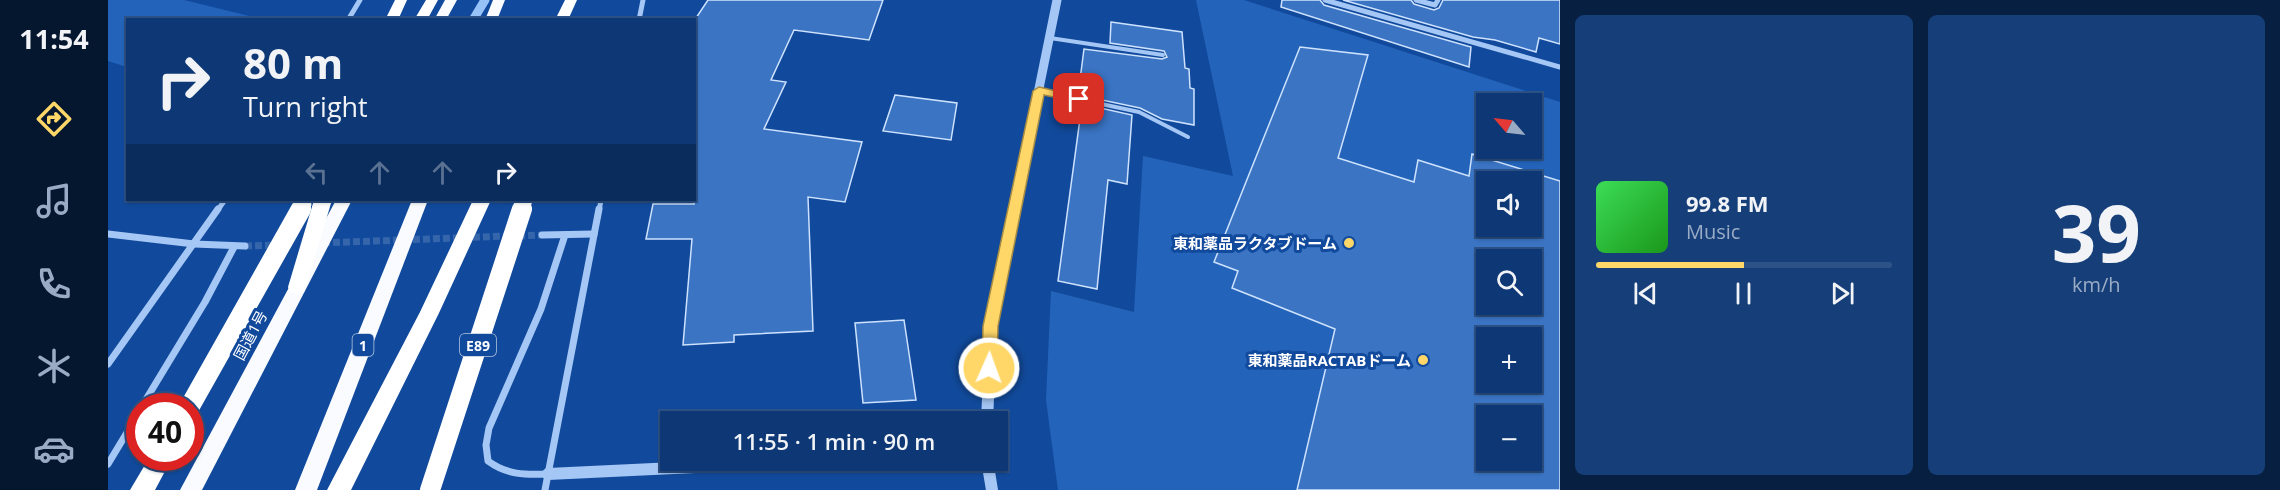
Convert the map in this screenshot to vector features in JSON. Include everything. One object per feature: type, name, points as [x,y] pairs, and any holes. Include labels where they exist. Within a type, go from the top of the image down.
[{"type":"highway","points":[[392,18],[401,0]]},
{"type":"highway","points":[[421,18],[432,0]]},
{"type":"highway","points":[[441,18],[451,0]]},
{"type":"highway","points":[[492,18],[499,0]]},
{"type":"highway","points":[[562,18],[571,0]]},
{"type":"highway","points":[[574,18],[578,0]]},
{"type":"highway","points":[[297,287],[312,201]]},
{"type":"highway","points":[[198,393],[312,201]]},
{"type":"highway","name":"国道1号","points":[[191,490],[343,201]]},
{"type":"highway","name":"1","points":[[306,490],[420,201]]},
{"type":"highway","points":[[339,490],[429,313],[482,201]]},
{"type":"highway","name":"E89","points":[[430,490],[525,201]]},
{"type":"highway","points":[[142,490],[153,471]]},
{"type":"street","points":[[349,18],[360,0]]},
{"type":"street","points":[[639,18],[643,0]]},
{"type":"street","points":[[987,411],[991,326],[1057,0]]},
{"type":"street","points":[[1325,0],[1560,67]]},
{"type":"street","points":[[1416,0],[1435,5],[1438,0]]},
{"type":"street","points":[[108,364],[112,353],[224,201]]},
{"type":"street","points":[[544,490],[601,201]]},
{"type":"street","points":[[108,234],[194,244],[245,246]]},
{"type":"street","points":[[542,235],[594,234]]},
{"type":"street","points":[[565,235],[553,280],[536,324],[489,428],[486,445],[488,461],[500,471],[518,476],[660,469]]},
{"type":"street","points":[[150,393],[205,302],[234,247]]},
{"type":"street","points":[[108,464],[126,434]]},
{"type":"street","points":[[989,471],[992,490]]},
{"type":"lane","points":[[1049,38],[1163,55]]},
{"type":"lane","points":[[1039,91],[1139,112],[1188,137]]},
{"type":"shaded area","points":[[108,0],[184,0],[257,18],[126,18],[126,67],[108,61]]},
{"type":"shaded area","name":"東和薬品ラクタブドーム","points":[[1196,0],[1244,0],[1532,93],[1476,93],[1476,159],[1542,159],[1542,96],[1560,102],[1560,490],[1058,490],[1046,400],[1051,291],[1134,312],[1143,156],[1233,176]]},
{"type":"building","points":[[708,0],[883,0],[869,40],[794,30],[771,80],[786,82],[764,129],[862,142],[845,202],[808,197],[813,331],[734,335],[734,342],[683,345],[692,239],[646,239],[653,204],[694,204],[696,201],[696,18]]},
{"type":"building","points":[[1282,0],[1320,0],[1324,5],[1471,47],[1469,67],[1281,7]]},
{"type":"building","points":[[1343,0],[1411,0],[1414,4],[1434,10],[1439,8],[1443,0],[1560,0],[1560,44],[1539,38],[1536,52],[1495,40],[1473,37]]},
{"type":"building","points":[[1111,22],[1182,32],[1185,68],[1189,69],[1190,88],[1194,89],[1194,125],[1162,119],[1140,108],[1078,95],[1084,49],[1162,59],[1167,57],[1164,51],[1110,43]]},
{"type":"building","points":[[1300,47],[1368,55],[1338,158],[1414,182],[1418,160],[1469,176],[1472,154],[1476,155],[1476,159],[1488,159],[1527,171],[1476,171],[1476,237],[1542,237],[1542,175],[1560,181],[1560,490],[1297,490],[1335,329],[1232,288],[1238,271],[1214,262]]},
{"type":"building","points":[[895,95],[957,103],[951,140],[883,131]]},
{"type":"building","points":[[1082,104],[1132,115],[1127,184],[1108,180],[1097,289],[1058,281]]},
{"type":"building","points":[[904,320],[916,400],[863,403],[855,323]]},
{"type":"waterway","points":[[474,18],[485,0]]},
{"type":"tunnel","points":[[518,236],[542,235]]},
{"type":"tunnel","points":[[323,243],[508,236]]},
{"type":"tunnel","points":[[245,246],[277,245]]},
{"type":"place","name":"東和薬品ラクタブドーム","points":[[1349,243]]},
{"type":"place","name":"東和薬品RACTABドーム","points":[[1423,360]]},
{"type":"route","points":[[989,368],[991,326],[1039,91],[1079,99]]}]
